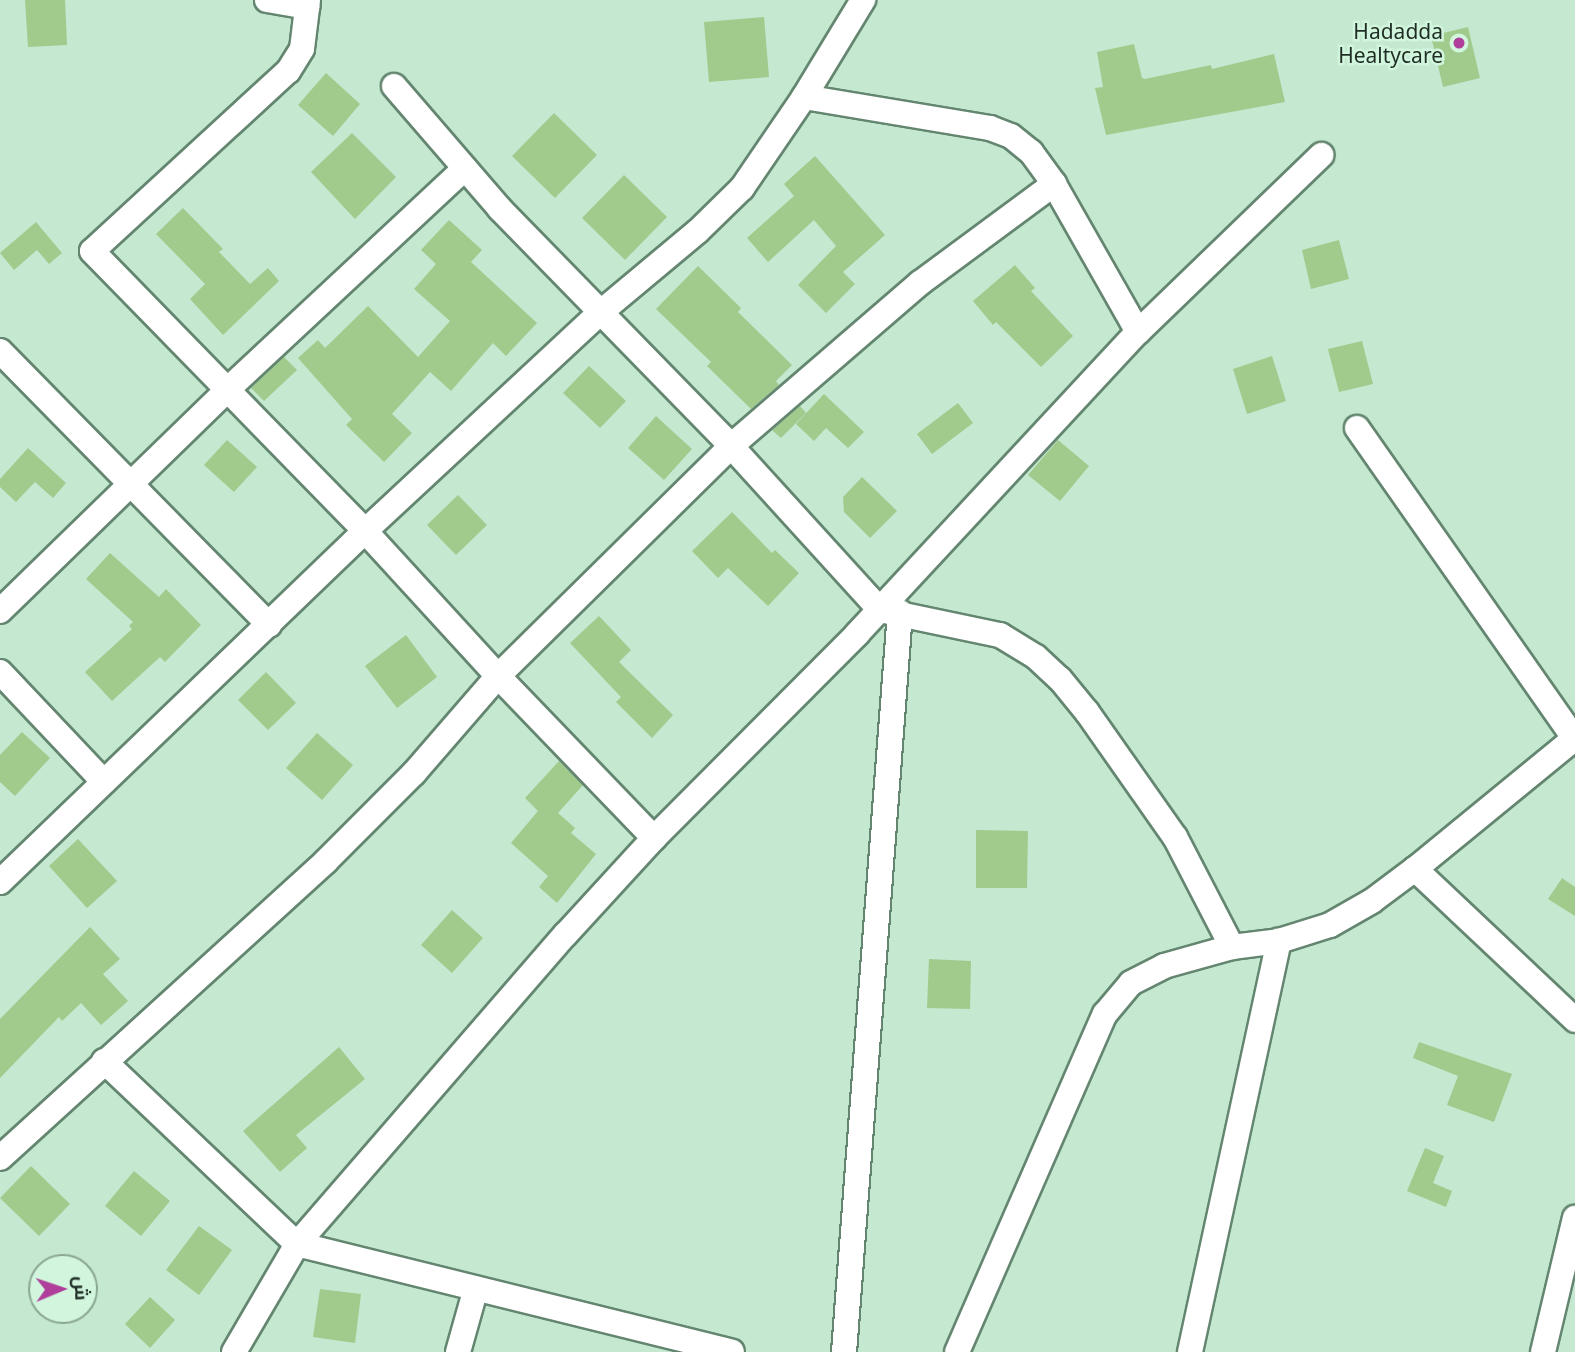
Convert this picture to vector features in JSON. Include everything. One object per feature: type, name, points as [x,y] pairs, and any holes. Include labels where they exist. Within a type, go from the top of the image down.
[{"type":"street","points":[[267,0],[307,4],[302,49],[288,71],[92,251],[365,531],[498,676],[654,838]]},
{"type":"street","points":[[0,882],[365,531],[601,312],[698,231],[742,188],[804,97],[863,0]]},
{"type":"street","points":[[394,86],[465,168],[601,312],[890,611],[1000,635],[1036,657],[1060,679],[1087,712],[1175,837],[1232,947]]},
{"type":"street","points":[[804,97],[989,128],[1011,136],[1031,152],[1054,184],[1138,332]]},
{"type":"street","points":[[234,1352],[298,1244],[566,933],[654,838],[890,611],[1138,332],[1321,155]]},
{"type":"street","points":[[0,611],[227,390],[465,168]]},
{"type":"street","points":[[0,1158],[326,861],[414,773],[498,676],[731,446],[920,283],[1054,184]]},
{"type":"street","points":[[0,351],[269,625]]},
{"type":"street","points":[[957,1352],[1105,1014],[1130,983],[1164,966],[1232,947],[1279,941],[1330,925],[1372,901],[1415,869],[1575,738],[1357,428]]},
{"type":"street","points":[[844,1352],[890,611]]},
{"type":"street","points":[[0,672],[104,782]]},
{"type":"street","points":[[1415,869],[1575,1020]]},
{"type":"street","points":[[1190,1352],[1279,941]]},
{"type":"street","points":[[104,1062],[298,1244],[732,1352]]},
{"type":"street","points":[[1543,1352],[1575,1218]]},
{"type":"street","points":[[458,1352],[476,1288]]},
{"type":"building","points":[[25,0],[65,0],[67,45],[28,47]]},
{"type":"building","points":[[764,17],[769,77],[709,82],[704,22]]},
{"type":"building","points":[[1468,27],[1480,78],[1443,87],[1431,36]]},
{"type":"building","points":[[1134,44],[1142,78],[1145,79],[1211,65],[1212,69],[1274,54],[1285,102],[1106,135],[1095,88],[1103,87],[1097,52]]},
{"type":"building","points":[[326,73],[360,104],[333,136],[298,105]]},
{"type":"building","points":[[554,113],[597,155],[555,198],[512,156]]},
{"type":"building","points":[[352,133],[396,177],[355,219],[311,172]]},
{"type":"building","points":[[815,156],[885,235],[843,272],[855,284],[826,313],[798,285],[836,246],[814,220],[768,262],[747,238],[794,196],[784,184]]},
{"type":"building","points":[[624,175],[667,217],[625,260],[582,218]]},
{"type":"building","points":[[183,208],[223,249],[219,252],[250,284],[268,268],[279,281],[223,335],[190,299],[205,284],[156,234]]},
{"type":"building","points":[[449,220],[482,250],[471,262],[537,323],[506,356],[493,343],[451,391],[430,372],[392,414],[412,433],[384,462],[346,425],[352,419],[298,358],[318,340],[325,348],[368,306],[418,357],[450,321],[414,289],[436,264],[421,250]]},
{"type":"building","points":[[36,222],[62,253],[49,264],[37,250],[14,270],[0,253]]},
{"type":"building","points":[[1339,240],[1349,279],[1311,289],[1302,250]]},
{"type":"building","points":[[1015,265],[1035,288],[1031,291],[1073,336],[1041,367],[996,322],[993,325],[973,301]]},
{"type":"building","points":[[698,266],[741,308],[738,312],[792,365],[776,381],[779,385],[751,409],[707,366],[711,362],[656,309]]},
{"type":"building","points":[[1362,341],[1373,384],[1339,392],[1328,349]]},
{"type":"building","points":[[1272,356],[1286,401],[1247,414],[1233,369]]},
{"type":"building","points":[[284,357],[297,370],[264,401],[251,388]]},
{"type":"building","points":[[589,366],[626,401],[600,428],[563,393]]},
{"type":"building","points":[[824,394],[864,432],[848,448],[826,428],[814,441],[796,424]]},
{"type":"building","points":[[958,403],[973,423],[932,454],[917,434]]},
{"type":"building","points":[[800,406],[806,413],[781,438],[772,430]]},
{"type":"building","points":[[656,416],[692,449],[664,480],[628,448]]},
{"type":"building","points":[[227,440],[257,467],[234,492],[204,465]]},
{"type":"building","points":[[1058,440],[1089,466],[1060,501],[1028,475]]},
{"type":"building","points":[[28,448],[66,483],[53,498],[35,482],[16,502],[0,487],[0,479]]},
{"type":"building","points":[[862,477],[897,511],[870,538],[844,512],[843,497]]},
{"type":"building","points":[[458,495],[487,525],[456,555],[427,525]]},
{"type":"building","points":[[732,512],[772,553],[775,550],[799,573],[768,606],[728,568],[718,578],[692,551]]},
{"type":"building","points":[[110,553],[159,597],[166,589],[201,625],[165,662],[160,657],[112,701],[85,672],[132,629],[129,626],[133,622],[86,579]]},
{"type":"building","points":[[599,616],[631,650],[619,662],[673,715],[652,738],[616,702],[621,697],[570,643]]},
{"type":"building","points":[[406,635],[437,677],[397,708],[365,666]]},
{"type":"building","points":[[266,672],[296,703],[268,730],[238,700]]},
{"type":"building","points":[[22,732],[50,758],[15,796],[0,782],[0,755]]},
{"type":"building","points":[[317,733],[353,765],[322,800],[286,768]]},
{"type":"building","points":[[559,761],[583,785],[558,813],[575,828],[571,833],[596,854],[557,903],[539,887],[548,876],[511,843],[538,811],[525,798]]},
{"type":"building","points":[[976,830],[1028,831],[1027,888],[976,888]]},
{"type":"building","points":[[78,839],[117,881],[87,908],[49,866]]},
{"type":"building","points":[[1562,878],[1575,887],[1575,916],[1548,899]]},
{"type":"building","points":[[452,910],[483,938],[452,973],[421,945]]},
{"type":"building","points":[[90,927],[120,959],[103,974],[128,1001],[101,1025],[81,1003],[62,1021],[59,1017],[0,1078],[0,1019]]},
{"type":"building","points":[[929,959],[971,961],[970,1009],[927,1008]]},
{"type":"building","points":[[1419,1042],[1512,1074],[1494,1122],[1447,1105],[1458,1076],[1413,1058]]},
{"type":"building","points":[[339,1047],[365,1079],[296,1135],[307,1148],[280,1172],[243,1131]]},
{"type":"building","points":[[1425,1148],[1444,1156],[1433,1183],[1452,1191],[1446,1207],[1407,1191]]},
{"type":"building","points":[[31,1166],[70,1204],[39,1236],[0,1198]]},
{"type":"building","points":[[134,1171],[170,1201],[141,1236],[105,1206]]},
{"type":"building","points":[[199,1226],[232,1250],[199,1295],[166,1270]]},
{"type":"building","points":[[320,1289],[361,1294],[355,1343],[313,1337]]},
{"type":"building","points":[[150,1297],[175,1320],[150,1348],[125,1324]]},
{"type":"place","name":"Hadadda Healtycare","points":[[1459,43]]}]
